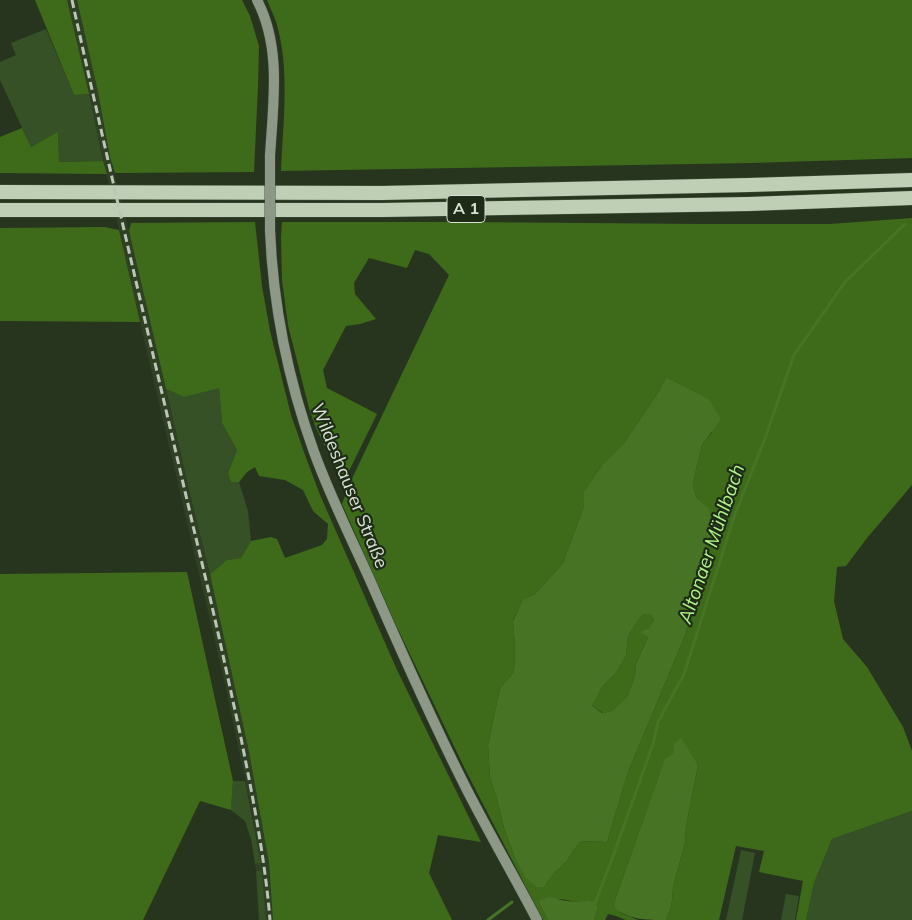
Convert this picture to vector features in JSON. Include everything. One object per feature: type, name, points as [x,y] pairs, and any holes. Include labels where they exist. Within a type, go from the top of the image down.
[{"type":"highway","name":"A 1","points":[[0,192],[382,192],[912,180]]},
{"type":"highway","name":"A 1","points":[[0,210],[383,210],[750,204],[912,198]]},
{"type":"main road","name":"Wildeshauser Straße","points":[[257,0],[268,27],[273,60],[274,85],[270,156],[270,230],[273,283],[283,342],[300,412],[330,493],[427,709],[536,920]]},
{"type":"shaded area","points":[[35,0],[67,0],[89,94],[74,95]]},
{"type":"shaded area","points":[[67,0],[77,0],[98,92],[110,157],[210,574],[249,752],[269,863],[273,920],[266,920],[262,870],[256,871],[255,864],[261,863],[225,684]]},
{"type":"shaded area","points":[[77,0],[242,0],[250,16],[259,46],[254,172],[115,173]]},
{"type":"shaded area","points":[[267,0],[912,0],[912,158],[751,163],[281,171],[285,79],[277,25]]},
{"type":"shaded area","points":[[46,29],[74,95],[89,94],[103,161],[59,162],[58,133],[31,147],[0,80],[0,62],[16,55],[11,43]]},
{"type":"shaded area","points":[[22,128],[31,147],[58,132],[59,162],[103,161],[107,174],[0,173],[0,137]]},
{"type":"shaded area","points":[[912,218],[912,485],[846,566],[837,567],[834,601],[843,639],[867,667],[903,727],[912,751],[912,811],[832,839],[814,883],[806,920],[796,920],[803,881],[759,872],[764,851],[736,846],[719,920],[666,920],[685,843],[686,827],[698,765],[690,754],[673,753],[665,760],[615,900],[615,909],[638,920],[626,920],[608,914],[605,920],[594,920],[598,908],[588,900],[576,902],[559,899],[538,901],[548,920],[543,920],[465,769],[395,623],[342,504],[349,485],[449,275],[429,254],[415,250],[407,268],[369,258],[354,283],[355,294],[376,319],[346,326],[323,370],[327,388],[377,414],[348,473],[340,477],[316,428],[309,408],[288,325],[282,280],[282,222],[830,224]],"holes":[[[666,377],[708,398],[712,432],[702,445],[693,487],[697,498],[708,509],[705,558],[699,588],[690,607],[686,633],[628,772],[607,842],[581,841],[567,861],[554,873],[544,887],[515,858],[504,828],[490,777],[488,745],[500,688],[514,672],[513,620],[523,601],[535,594],[563,563],[584,506],[584,491],[603,464],[624,443],[657,394]]]},
{"type":"shaded area","points":[[255,222],[262,286],[270,331],[291,415],[305,455],[320,495],[397,670],[481,842],[438,835],[429,873],[452,920],[273,920],[269,863],[249,752],[210,574],[227,560],[241,558],[251,541],[271,537],[277,539],[285,558],[322,545],[327,539],[328,524],[313,511],[303,490],[285,480],[259,476],[255,467],[247,472],[239,482],[231,482],[228,473],[237,450],[222,423],[219,388],[184,397],[166,389],[129,231],[131,223]]},
{"type":"shaded area","points":[[105,227],[119,230],[140,322],[0,321],[0,228]]},
{"type":"shaded area","points":[[666,377],[708,398],[721,419],[702,445],[693,487],[697,498],[709,509],[712,525],[699,588],[690,607],[686,633],[628,772],[607,842],[581,841],[567,861],[554,873],[544,887],[537,887],[526,878],[515,858],[504,828],[490,777],[488,745],[500,688],[514,672],[515,646],[513,621],[523,600],[535,594],[563,563],[584,506],[584,491],[603,464],[624,443],[657,394]],"holes":[[[644,614],[650,614],[654,620],[649,628],[640,632],[648,637],[636,664],[635,676],[627,697],[612,711],[602,713],[592,706],[603,686],[616,673],[626,656],[628,636],[639,619]]]},
{"type":"shaded area","points":[[219,387],[222,423],[237,450],[228,473],[231,482],[239,482],[248,511],[251,541],[241,558],[227,560],[210,574],[166,389],[184,397]]},
{"type":"shaded area","points":[[187,572],[233,781],[231,810],[200,801],[143,920],[0,920],[0,574]]},
{"type":"shaded area","points":[[644,614],[650,614],[654,620],[649,628],[648,637],[636,664],[635,676],[627,697],[612,711],[603,713],[592,706],[603,686],[616,673],[626,656],[628,636]]},
{"type":"shaded area","points":[[681,738],[698,765],[686,827],[685,843],[673,887],[670,910],[666,920],[633,917],[615,909],[615,900],[665,759],[673,753],[674,744]]},
{"type":"shaded area","points":[[233,781],[245,781],[261,863],[255,864],[251,839],[245,821],[231,810]]},
{"type":"shaded area","points":[[912,811],[912,920],[806,920],[814,883],[832,839]]},
{"type":"shaded area","points":[[741,850],[755,853],[742,920],[726,920]]},
{"type":"shaded area","points":[[262,870],[266,920],[259,920],[256,871]]},
{"type":"shaded area","points":[[786,894],[799,896],[795,920],[781,920]]},
{"type":"shaded area","points":[[549,897],[573,902],[588,900],[595,903],[598,908],[594,920],[548,920],[538,901]]},
{"type":"waterway","name":"Altonaer Mühlbach","points":[[592,903],[595,903],[611,862],[653,744],[658,722],[684,674],[735,514],[764,441],[794,355],[845,282],[905,224]]},
{"type":"waterway","name":"Altonaer Mühlbach","points":[[488,920],[512,902]]},
{"type":"railway","points":[[72,0],[241,738],[262,851],[270,920]]}]
